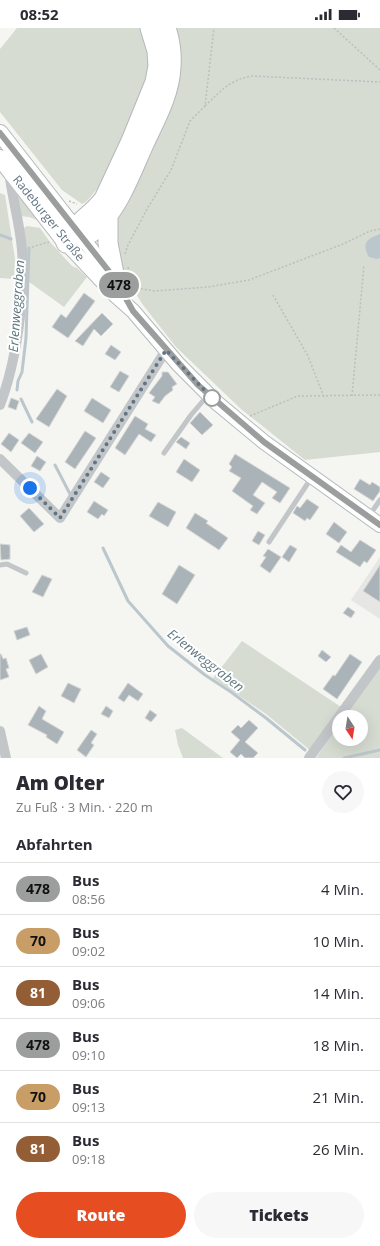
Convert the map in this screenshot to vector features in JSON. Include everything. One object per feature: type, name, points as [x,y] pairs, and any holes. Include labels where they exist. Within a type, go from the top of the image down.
[{"type":"highway","points":[[69,237],[104,199],[148,102],[155,82],[158,66],[158,51],[150,28]]},
{"type":"highway","points":[[69,237],[95,230],[108,215],[129,177],[160,108],[168,85],[171,68],[171,51],[166,28]]},
{"type":"highway","points":[[108,215],[108,243],[122,283]]},
{"type":"main road","name":"Radeburger Straße","points":[[0,133],[69,237],[122,283],[133,311]]},
{"type":"main road","name":"Radeburger Straße","points":[[5,164],[69,237],[116,296],[133,311],[166,350],[209,395],[264,442],[374,521]]},
{"type":"street","points":[[0,405],[8,383],[20,311],[22,250],[18,221],[5,164]]},
{"type":"street","points":[[0,459],[60,518],[166,350]]},
{"type":"street","points":[[309,758],[380,660]]},
{"type":"street","points":[[0,731],[6,758]]},
{"type":"lane","points":[[164,453],[191,415],[209,395]]},
{"type":"lane","points":[[269,542],[313,477]]},
{"type":"lane","points":[[374,521],[380,500]]},
{"type":"lane","points":[[0,565],[7,564],[26,573]]},
{"type":"path","points":[[205,106],[214,28]]},
{"type":"path","points":[[334,28],[380,70]]},
{"type":"path","points":[[124,255],[147,209],[171,170],[190,121],[229,84],[239,78],[252,76],[380,82]]},
{"type":"path","points":[[122,283],[132,287],[156,291],[208,287],[250,280],[344,244],[370,231],[380,229]]},
{"type":"path","points":[[22,250],[69,237]]},
{"type":"path","points":[[126,261],[132,287]]},
{"type":"path","points":[[352,396],[364,265]]},
{"type":"path","points":[[273,295],[308,356],[324,397]]},
{"type":"path","points":[[245,418],[298,396],[324,397],[380,395]]},
{"type":"shaded area","points":[[17,28],[140,28],[144,37],[150,62],[145,87],[98,188],[86,202],[82,204],[62,190],[0,112],[0,49]]},
{"type":"shaded area","points":[[172,28],[380,28],[380,452],[305,460],[241,409],[176,347],[143,305],[121,270],[114,222]]},
{"type":"shaded area","points":[[17,190],[42,222],[29,217],[20,216]]},
{"type":"shaded area","points":[[0,193],[5,195],[15,259],[14,279],[0,278]]},
{"type":"shaded area","points":[[27,226],[40,228],[50,242],[72,266],[77,268],[87,277],[64,307],[25,279],[22,229]]},
{"type":"shaded area","points":[[380,234],[380,258],[377,259],[369,257],[366,248],[367,242]]},
{"type":"shaded area","points":[[380,557],[380,619],[351,600]]},
{"type":"shaded area","points":[[242,641],[341,707],[339,710],[332,710],[332,720],[311,751],[266,714],[213,678]]},
{"type":"shaded area","points":[[380,665],[380,758],[316,758],[332,734],[332,746],[368,746],[368,710],[348,710]]},
{"type":"shaded area","points":[[182,728],[223,758],[183,758],[178,745],[175,730]]},
{"type":"building","points":[[84,293],[95,301],[68,338],[52,327],[61,314],[66,318]]},
{"type":"building","points":[[102,313],[113,324],[101,336],[94,329],[83,346],[75,341]]},
{"type":"building","points":[[111,345],[121,352],[115,360],[105,354]]},
{"type":"building","points":[[120,371],[129,376],[119,392],[110,387]]},
{"type":"building","points":[[162,372],[168,372],[177,384],[172,387],[173,390],[165,396],[159,404],[152,401],[155,397],[149,393],[162,376]]},
{"type":"building","points":[[57,389],[67,396],[49,427],[36,419]]},
{"type":"building","points":[[11,398],[19,401],[16,410],[8,407]]},
{"type":"building","points":[[92,398],[111,410],[103,423],[84,411]]},
{"type":"building","points":[[200,412],[213,425],[202,435],[190,423]]},
{"type":"building","points":[[135,416],[148,424],[145,429],[156,435],[151,442],[139,434],[125,455],[115,448]]},
{"type":"building","points":[[85,431],[96,438],[75,469],[65,462]]},
{"type":"building","points":[[9,433],[19,440],[11,452],[1,444]]},
{"type":"building","points":[[29,433],[43,442],[35,453],[21,443]]},
{"type":"building","points":[[181,437],[190,443],[186,449],[176,442]]},
{"type":"building","points":[[235,454],[290,488],[280,503],[272,498],[277,492],[262,482],[253,495],[265,503],[257,514],[250,510],[253,506],[232,491],[241,478],[229,471],[232,467],[229,464]]},
{"type":"building","points":[[37,456],[46,462],[40,471],[31,466]]},
{"type":"building","points":[[184,459],[200,470],[192,482],[176,472]]},
{"type":"building","points":[[101,472],[110,478],[103,488],[94,482]]},
{"type":"building","points":[[360,479],[370,485],[372,482],[380,487],[380,491],[373,501],[354,489]]},
{"type":"building","points":[[307,499],[319,507],[310,520],[307,518],[305,521],[293,513],[297,506],[300,508]]},
{"type":"building","points":[[94,501],[108,510],[104,516],[102,514],[98,519],[87,512]]},
{"type":"building","points":[[158,502],[176,512],[168,527],[149,516]]},
{"type":"building","points":[[29,508],[44,524],[34,532],[20,516]]},
{"type":"building","points":[[195,513],[208,521],[206,523],[228,538],[219,550],[186,528]]},
{"type":"building","points":[[334,522],[347,532],[339,543],[326,534]]},
{"type":"building","points":[[258,531],[265,535],[259,545],[252,541]]},
{"type":"building","points":[[360,540],[376,550],[367,563],[364,561],[360,567],[336,552],[341,545],[351,552]]},
{"type":"building","points":[[0,544],[10,545],[10,559],[1,560]]},
{"type":"building","points":[[290,545],[297,549],[289,562],[282,557]]},
{"type":"building","points":[[268,549],[281,557],[270,573],[260,566],[266,557],[263,556]]},
{"type":"building","points":[[179,565],[195,575],[177,604],[162,594]]},
{"type":"building","points":[[380,565],[380,602],[363,591]]},
{"type":"building","points":[[42,575],[52,579],[43,597],[32,592]]},
{"type":"building","points":[[348,607],[355,612],[351,618],[343,613]]},
{"type":"building","points":[[27,627],[30,635],[17,640],[14,631]]},
{"type":"building","points":[[322,650],[331,657],[326,662],[318,656]]},
{"type":"building","points":[[0,654],[3,659],[6,658],[9,668],[6,669],[9,677],[0,680]]},
{"type":"building","points":[[41,654],[48,667],[36,674],[29,660]]},
{"type":"building","points":[[350,654],[362,662],[337,699],[323,689],[333,675],[335,676]]},
{"type":"building","points":[[68,683],[81,689],[74,703],[61,696]]},
{"type":"building","points":[[128,683],[143,694],[138,701],[129,695],[124,702],[118,698]]},
{"type":"building","points":[[39,706],[46,711],[42,719],[64,732],[57,744],[46,737],[47,735],[28,725]]},
{"type":"building","points":[[106,706],[113,711],[109,718],[101,714]]},
{"type":"building","points":[[150,710],[157,715],[151,722],[145,718]]},
{"type":"building","points":[[249,720],[258,728],[245,742],[258,753],[253,758],[245,758],[241,754],[237,758],[230,752],[240,740],[231,732],[238,725],[241,728]]},
{"type":"building","points":[[91,730],[97,734],[91,743],[94,745],[86,757],[77,750]]},
{"type":"waterway","name":"Erlenweggraben","points":[[0,235],[11,239]]},
{"type":"waterway","name":"Erlenweggraben","points":[[17,390],[18,381],[22,372],[26,338],[29,248]]},
{"type":"waterway","name":"Erlenweggraben","points":[[21,399],[32,422]]},
{"type":"waterway","name":"Erlenweggraben","points":[[55,465],[70,494]]},
{"type":"waterway","name":"Erlenweggraben","points":[[103,548],[128,601],[168,646],[205,675],[266,718],[305,750]]},
{"type":"waterway","points":[[344,758],[380,750]]},
{"type":"bus line","name":"478","points":[[0,133],[115,279],[133,311],[198,385],[264,442],[380,525]]},
{"type":"route","points":[[30,488],[60,518],[166,350],[212,398]]}]
